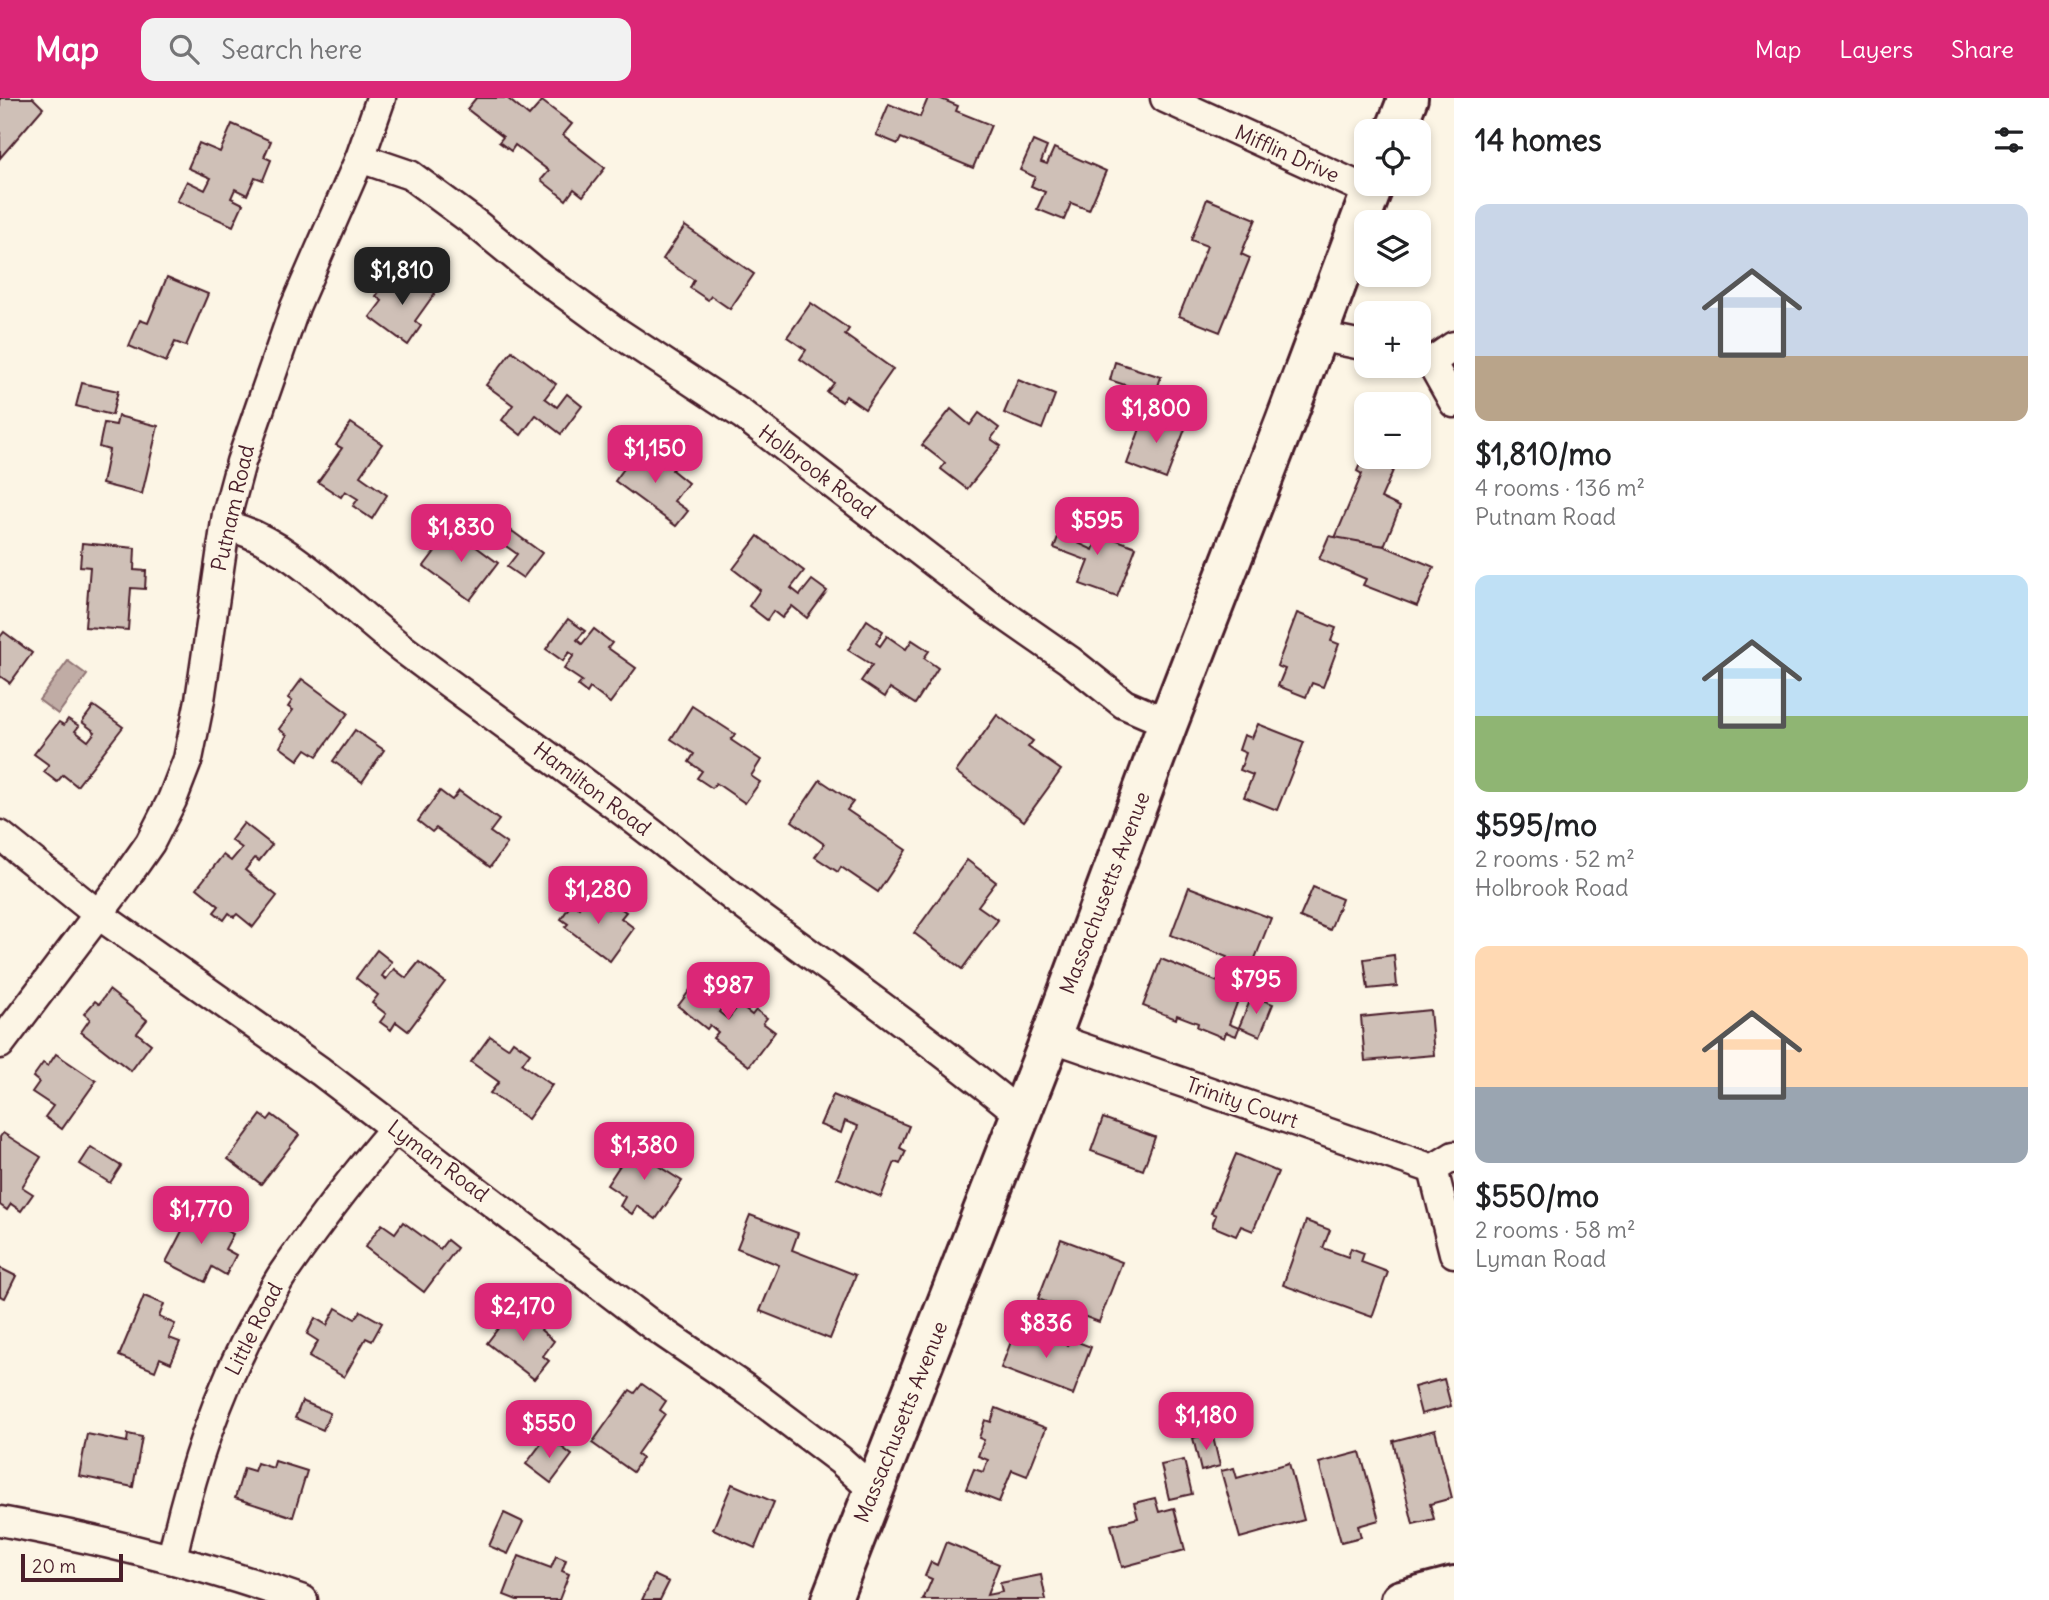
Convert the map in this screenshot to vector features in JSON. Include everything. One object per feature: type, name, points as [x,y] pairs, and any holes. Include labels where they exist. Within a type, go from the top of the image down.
[{"type":"main road","points":[[1400,119],[1408,98]]},
{"type":"main road","name":"Massachusetts Avenue","points":[[831,1600],[1051,1037],[1369,196]]},
{"type":"main road","points":[[1401,1600],[1454,1586]]},
{"type":"street","name":"Putnam Road","points":[[0,1044],[99,915],[150,843],[172,800],[188,760],[200,700],[227,514],[241,462],[295,307],[360,158],[381,98]]},
{"type":"street","name":"Mifflin Drive","points":[[1165,98],[1354,180]]},
{"type":"street","name":"Holbrook Road","points":[[360,158],[410,175],[475,223],[531,270],[614,330],[743,415],[987,603],[1069,660],[1125,704],[1168,723]]},
{"type":"street","points":[[1318,336],[1354,343]]},
{"type":"street","points":[[1431,357],[1454,346]]},
{"type":"street","points":[[1431,369],[1454,403]]},
{"type":"street","name":"Hamilton Road","points":[[227,526],[244,530],[270,542],[377,631],[909,1026],[1020,1114]]},
{"type":"street","name":"Lyman Road","points":[[0,835],[99,915],[320,1072],[652,1325],[746,1389],[840,1460],[873,1490]]},
{"type":"street","name":"Trinity Court","points":[[1051,1037],[1444,1163],[1454,1253]]},
{"type":"street","name":"Little Road","points":[[172,1559],[189,1485],[218,1403],[239,1355],[283,1274],[394,1129]]},
{"type":"street","points":[[0,1521],[70,1534],[172,1559],[303,1600]]},
{"type":"shaded area","points":[[68,661],[87,675],[58,714],[39,700]]},
{"type":"building","points":[[0,98],[33,98],[43,108],[0,158]]},
{"type":"building","points":[[476,98],[507,98],[529,116],[542,101],[572,124],[563,135],[605,168],[583,196],[574,189],[566,200],[541,180],[549,171],[515,145],[511,151],[499,142],[503,137],[467,109]]},
{"type":"building","points":[[928,98],[939,98],[958,106],[956,111],[991,125],[973,168],[901,138],[898,144],[876,135],[889,104],[920,117]]},
{"type":"building","points":[[232,124],[271,141],[264,157],[271,160],[263,180],[255,177],[247,195],[235,189],[231,198],[243,204],[233,226],[177,201],[187,181],[205,190],[211,178],[188,168],[199,143],[220,152]]},
{"type":"building","points":[[1033,141],[1047,147],[1041,162],[1047,164],[1054,148],[1106,171],[1089,210],[1071,203],[1064,220],[1037,209],[1045,192],[1031,186],[1035,177],[1020,170]]},
{"type":"building","points":[[1207,199],[1256,219],[1241,254],[1250,258],[1220,332],[1179,316],[1207,246],[1191,240]]},
{"type":"building","points":[[685,226],[754,274],[730,309],[711,296],[708,300],[690,288],[694,280],[663,259]]},
{"type":"building","points":[[405,270],[435,293],[415,321],[421,326],[408,345],[370,317],[382,301],[376,296],[386,283],[392,288]]},
{"type":"building","points":[[167,277],[208,294],[186,346],[175,342],[166,362],[129,346],[140,320],[148,323]]},
{"type":"building","points":[[811,303],[849,329],[845,335],[893,369],[865,409],[846,396],[842,402],[827,392],[834,383],[800,359],[806,350],[787,337]]},
{"type":"building","points":[[512,351],[556,384],[545,398],[557,407],[567,394],[582,406],[561,434],[536,415],[521,435],[502,420],[513,405],[486,385]]},
{"type":"building","points":[[1115,362],[1161,377],[1155,395],[1110,380]]},
{"type":"building","points":[[1018,380],[1055,395],[1042,429],[1004,413]]},
{"type":"building","points":[[82,383],[118,391],[112,415],[76,406]]},
{"type":"building","points":[[1148,407],[1166,414],[1163,421],[1185,429],[1166,479],[1127,464]]},
{"type":"building","points":[[951,409],[970,425],[979,413],[999,428],[991,439],[1001,446],[967,489],[941,469],[945,463],[922,445]]},
{"type":"building","points":[[118,416],[158,426],[142,494],[102,484],[109,450],[99,447],[104,423],[116,425]]},
{"type":"building","points":[[351,423],[382,444],[360,476],[387,495],[372,519],[353,506],[358,499],[345,491],[341,497],[318,482],[342,448],[336,445]]},
{"type":"building","points":[[640,447],[660,462],[664,456],[676,465],[672,470],[688,483],[674,501],[688,511],[676,526],[615,481]]},
{"type":"building","points":[[1394,469],[1381,498],[1400,507],[1384,546],[1335,538],[1362,474],[1357,471]]},
{"type":"building","points":[[1066,515],[1085,522],[1078,543],[1093,550],[1099,533],[1136,547],[1117,597],[1080,584],[1089,561],[1054,548]]},
{"type":"building","points":[[452,529],[498,563],[470,600],[424,566]]},
{"type":"building","points":[[512,531],[542,553],[523,578],[507,567],[517,554],[503,544]]},
{"type":"building","points":[[758,536],[804,571],[791,588],[800,595],[812,580],[827,591],[807,618],[792,606],[782,618],[773,611],[767,620],[749,606],[760,590],[733,569]]},
{"type":"building","points":[[1329,536],[1384,546],[1434,567],[1417,606],[1363,585],[1366,579],[1319,559]]},
{"type":"building","points":[[82,543],[135,548],[134,570],[146,571],[145,589],[131,588],[128,630],[85,627],[90,567],[80,566]]},
{"type":"building","points":[[1297,613],[1336,628],[1331,641],[1339,644],[1323,687],[1312,683],[1306,697],[1278,686],[1285,669],[1277,666]]},
{"type":"building","points":[[568,619],[585,631],[577,640],[582,644],[594,629],[612,643],[608,648],[636,668],[610,703],[590,688],[587,693],[578,686],[582,681],[564,669],[574,655],[569,652],[563,661],[546,649]]},
{"type":"building","points":[[867,620],[883,631],[876,643],[880,646],[887,636],[906,649],[912,640],[929,651],[924,658],[938,668],[915,704],[890,688],[885,697],[861,681],[872,665],[848,650]]},
{"type":"building","points":[[4,632],[32,653],[10,683],[0,676],[0,637]]},
{"type":"building","points":[[302,679],[348,713],[317,756],[306,749],[298,760],[280,747],[287,735],[279,729],[293,710],[288,707],[292,701],[288,698]]},
{"type":"building","points":[[94,706],[123,727],[77,786],[63,775],[57,782],[44,772],[49,765],[34,754],[59,722],[64,725],[68,719],[79,726],[75,731],[88,741],[95,732],[82,722]]},
{"type":"building","points":[[692,706],[735,734],[731,740],[761,760],[751,776],[760,782],[745,803],[716,783],[712,788],[697,778],[702,771],[689,762],[694,754],[671,739]]},
{"type":"building","points":[[997,715],[1033,741],[1028,747],[1061,770],[1024,821],[956,772]]},
{"type":"building","points":[[1258,724],[1304,742],[1277,810],[1244,797],[1253,775],[1240,770],[1246,753],[1239,750],[1244,735],[1252,738]]},
{"type":"building","points":[[355,730],[384,750],[362,782],[333,761]]},
{"type":"building","points":[[820,780],[853,802],[847,810],[906,850],[878,892],[841,867],[838,872],[815,857],[824,844],[792,821]]},
{"type":"building","points":[[440,791],[452,800],[459,791],[499,820],[490,832],[507,844],[490,867],[436,828],[432,832],[418,821]]},
{"type":"building","points":[[244,823],[272,845],[259,861],[255,858],[245,870],[277,896],[253,927],[237,914],[234,917],[229,913],[224,920],[214,912],[219,906],[197,888],[223,855],[231,861],[242,848],[231,840]]},
{"type":"building","points":[[967,860],[996,882],[978,906],[998,920],[962,969],[914,933]]},
{"type":"building","points":[[1189,887],[1271,918],[1252,966],[1243,963],[1241,969],[1225,963],[1227,957],[1171,935]]},
{"type":"building","points":[[1313,887],[1342,899],[1330,930],[1300,917]]},
{"type":"building","points":[[588,894],[608,909],[613,903],[626,912],[621,918],[634,928],[610,961],[565,927],[568,924],[561,919],[572,903],[579,908]]},
{"type":"building","points":[[377,950],[392,962],[382,976],[386,979],[394,969],[406,978],[419,962],[445,982],[408,1031],[396,1022],[391,1030],[380,1022],[386,1014],[372,1003],[378,995],[356,978]]},
{"type":"building","points":[[1394,955],[1397,986],[1368,989],[1364,959]]},
{"type":"building","points":[[1161,959],[1218,982],[1220,976],[1237,982],[1234,987],[1242,990],[1229,1024],[1239,1028],[1236,1036],[1226,1032],[1224,1038],[1197,1027],[1198,1023],[1177,1015],[1176,1019],[1143,1006]]},
{"type":"building","points":[[699,978],[728,1000],[719,1012],[728,1019],[739,1005],[752,1015],[756,1010],[767,1018],[763,1023],[775,1032],[749,1066],[713,1038],[718,1032],[710,1025],[707,1029],[678,1006]]},
{"type":"building","points":[[109,990],[147,1020],[137,1033],[151,1044],[131,1071],[81,1032],[90,1019],[84,1014],[95,1001],[99,1004]]},
{"type":"building","points":[[1252,996],[1273,1004],[1260,1036],[1239,1027]]},
{"type":"building","points":[[1430,1010],[1434,1055],[1365,1061],[1361,1017]]},
{"type":"building","points":[[490,1036],[508,1048],[513,1041],[530,1053],[522,1064],[552,1085],[528,1119],[490,1093],[499,1082],[471,1062]]},
{"type":"building","points":[[56,1054],[96,1081],[62,1129],[45,1117],[53,1106],[32,1092],[39,1082],[33,1077],[43,1063],[48,1066]]},
{"type":"building","points":[[833,1095],[909,1126],[900,1148],[906,1151],[900,1164],[895,1162],[881,1197],[837,1178],[858,1126],[845,1121],[841,1133],[820,1125]]},
{"type":"building","points":[[261,1115],[268,1120],[272,1115],[299,1135],[261,1184],[228,1159]]},
{"type":"building","points":[[1103,1118],[1155,1137],[1143,1170],[1091,1151]]},
{"type":"building","points":[[3,1133],[41,1157],[22,1187],[33,1194],[21,1211],[11,1204],[7,1210],[0,1205],[0,1137]]},
{"type":"building","points":[[636,1141],[657,1155],[652,1162],[682,1181],[656,1219],[637,1206],[632,1214],[620,1206],[625,1197],[607,1185]]},
{"type":"building","points":[[91,1147],[121,1166],[110,1183],[80,1164]]},
{"type":"building","points":[[1236,1154],[1278,1172],[1253,1231],[1241,1226],[1236,1236],[1212,1226],[1216,1215],[1211,1213]]},
{"type":"building","points":[[188,1203],[204,1211],[201,1218],[233,1234],[225,1249],[236,1255],[226,1275],[212,1267],[205,1282],[166,1262],[183,1229],[176,1226]]},
{"type":"building","points":[[750,1215],[798,1233],[792,1250],[856,1275],[830,1339],[760,1311],[779,1265],[737,1248]]},
{"type":"building","points":[[1306,1221],[1330,1230],[1323,1248],[1348,1257],[1351,1248],[1364,1253],[1361,1262],[1388,1272],[1372,1317],[1283,1285]]},
{"type":"building","points":[[403,1222],[440,1249],[447,1240],[457,1248],[424,1292],[365,1247],[382,1224],[395,1233]]},
{"type":"building","points":[[1061,1239],[1122,1262],[1099,1322],[1038,1299]]},
{"type":"building","points":[[0,1268],[16,1276],[5,1298],[0,1296]]},
{"type":"building","points":[[144,1296],[164,1304],[159,1317],[175,1324],[169,1338],[180,1342],[171,1363],[160,1358],[155,1371],[119,1356]]},
{"type":"building","points":[[336,1308],[355,1319],[361,1311],[382,1323],[372,1341],[366,1338],[344,1377],[309,1357],[318,1341],[307,1334],[315,1318],[327,1325]]},
{"type":"building","points":[[513,1309],[527,1320],[532,1314],[545,1324],[541,1330],[554,1341],[543,1356],[549,1361],[534,1379],[487,1343]]},
{"type":"building","points":[[1017,1326],[1068,1345],[1070,1339],[1091,1347],[1073,1395],[1001,1368]]},
{"type":"building","points":[[1444,1379],[1451,1406],[1421,1414],[1414,1387]]},
{"type":"building","points":[[642,1384],[666,1401],[660,1410],[665,1414],[637,1454],[642,1458],[633,1472],[592,1443],[630,1390],[635,1393]]},
{"type":"building","points":[[302,1401],[330,1413],[323,1430],[295,1418]]},
{"type":"building","points":[[996,1408],[1046,1428],[1027,1476],[1012,1470],[999,1502],[966,1489],[974,1469],[983,1472],[988,1460],[978,1456],[984,1440],[979,1438],[985,1420],[991,1422]]},
{"type":"building","points":[[1435,1430],[1452,1498],[1430,1504],[1434,1519],[1413,1524],[1393,1441]]},
{"type":"building","points":[[1212,1433],[1220,1466],[1201,1471],[1193,1438]]},
{"type":"building","points":[[87,1434],[127,1442],[128,1434],[142,1437],[133,1487],[79,1476]]},
{"type":"building","points":[[547,1436],[572,1455],[551,1483],[526,1464]]},
{"type":"building","points":[[1360,1452],[1379,1520],[1358,1526],[1361,1537],[1341,1542],[1319,1463]]},
{"type":"building","points":[[1184,1460],[1192,1494],[1169,1499],[1161,1465]]},
{"type":"building","points":[[275,1461],[307,1471],[293,1517],[235,1498],[244,1468],[254,1471],[257,1463],[273,1468]]},
{"type":"building","points":[[1289,1463],[1304,1520],[1240,1538],[1221,1471],[1234,1468],[1237,1478]]},
{"type":"building","points":[[732,1484],[774,1502],[755,1548],[713,1529]]},
{"type":"building","points":[[1155,1498],[1159,1512],[1174,1508],[1185,1550],[1122,1567],[1111,1525],[1138,1518],[1134,1503]]},
{"type":"building","points":[[504,1513],[523,1522],[508,1554],[489,1546]]},
{"type":"building","points":[[946,1542],[999,1564],[987,1595],[1002,1592],[1000,1583],[1041,1575],[1046,1600],[923,1600],[932,1579],[925,1576],[931,1562],[937,1565]]},
{"type":"building","points":[[519,1556],[551,1568],[556,1556],[566,1560],[562,1571],[569,1574],[559,1600],[517,1600],[504,1595]]},
{"type":"building","points":[[654,1575],[669,1582],[660,1600],[642,1600]]}]
